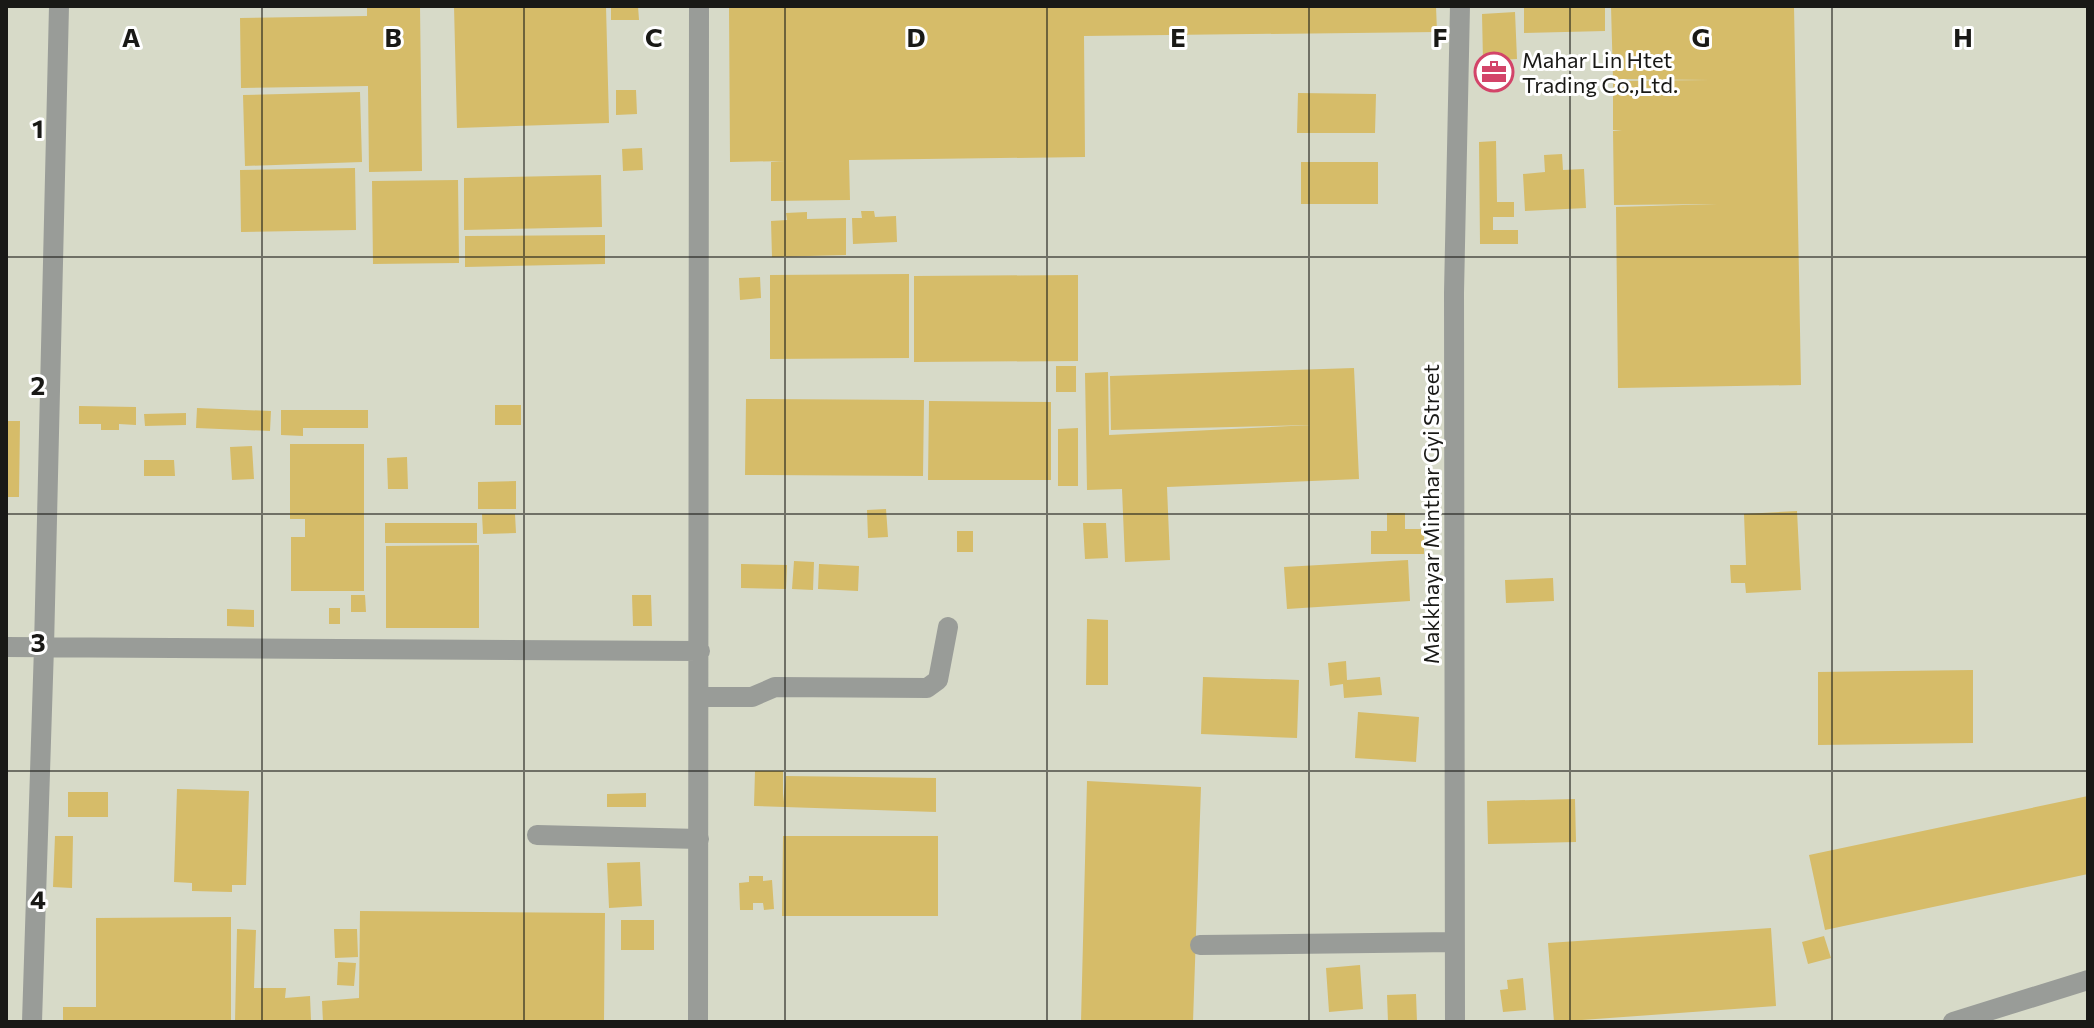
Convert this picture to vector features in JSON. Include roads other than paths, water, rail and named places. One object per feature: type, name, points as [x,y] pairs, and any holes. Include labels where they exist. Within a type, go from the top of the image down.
[{"type":"street","points":[[32,1022],[59,6]]},
{"type":"street","points":[[698,1022],[699,6]]},
{"type":"street","name":"Makkhayar Minthar Gyi Street","points":[[1455,1022],[1454,293],[1460,6]]},
{"type":"street","points":[[700,697],[752,697],[775,687],[927,688],[938,680],[948,627]]},
{"type":"street","points":[[6,647],[700,651]]},
{"type":"street","points":[[537,835],[699,839]]},
{"type":"street","points":[[1200,945],[1454,942]]},
{"type":"street","points":[[1953,1022],[2088,980]]},
{"type":"place","name":"Mahar Lin Htet Trading Co.,Ltd.","points":[[1494,72]]}]
